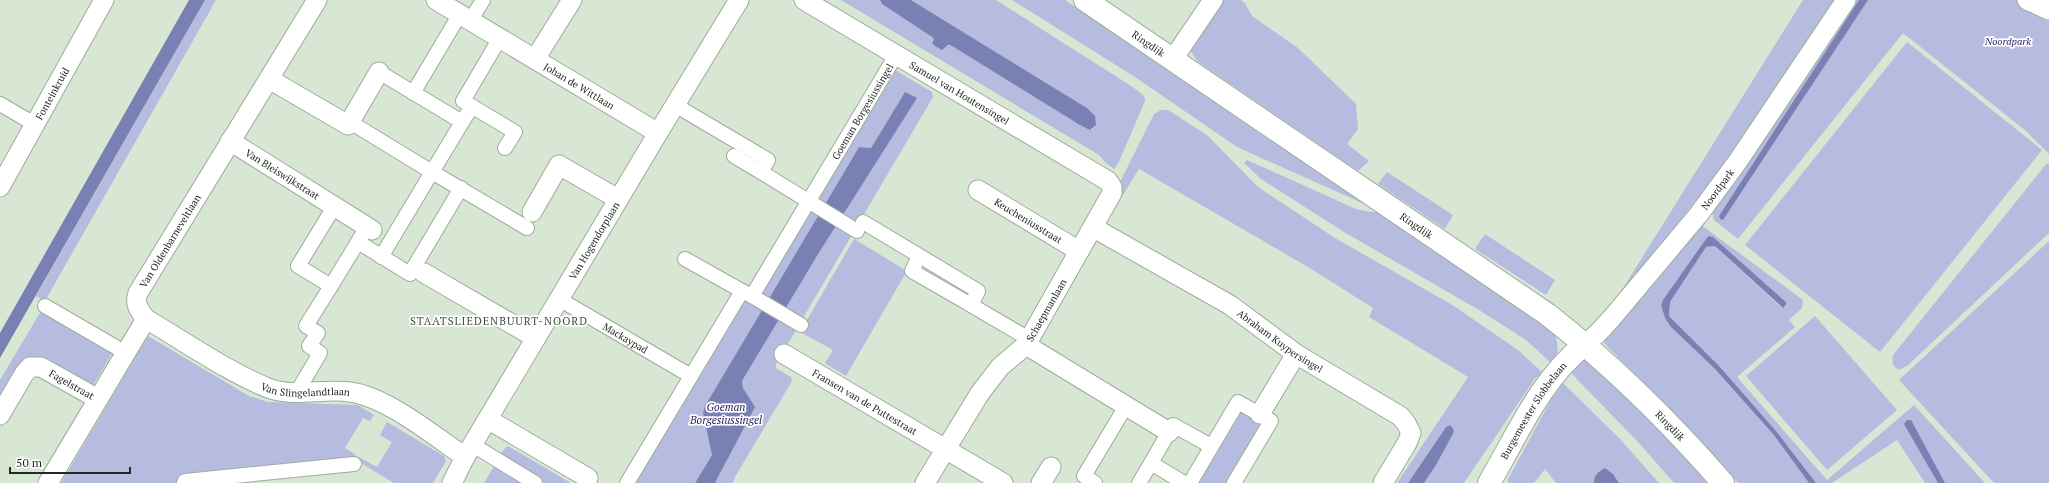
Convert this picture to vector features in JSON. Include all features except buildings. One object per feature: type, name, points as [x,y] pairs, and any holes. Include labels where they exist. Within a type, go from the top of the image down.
[{"type":"main road","name":"Ringdijk","points":[[1085,0],[1547,314],[1623,377],[1685,439],[1723,483]]},
{"type":"main road","name":"Burgemeester Slobbelaan","points":[[1489,483],[1524,418],[1563,363],[1585,344]]},
{"type":"street","name":"Fonteinkruid","points":[[0,187],[36,125],[104,0]]},
{"type":"street","name":"Van Oldenbarneveltlaan","points":[[146,319],[137,308],[136,300],[138,292],[317,0]]},
{"type":"street","name":"Johan de Wittlaan","points":[[436,0],[658,133]]},
{"type":"street","points":[[413,93],[465,18],[483,0]]},
{"type":"street","points":[[535,59],[572,0]]},
{"type":"street","name":"Van Hogendorplaan","points":[[452,483],[469,451],[489,420],[618,199],[739,0]]},
{"type":"street","name":"Samuel van Houtensingel","points":[[804,0],[1108,181],[1112,187]]},
{"type":"street","points":[[1173,59],[1213,0]]},
{"type":"street","name":"Noordpark","points":[[1585,344],[1611,319],[1699,214],[1738,161],[1846,0]]},
{"type":"street","points":[[2026,0],[2049,10]]},
{"type":"street","points":[[500,38],[463,100],[515,132],[505,148]]},
{"type":"street","name":"Goeman Borgesiussingel","points":[[627,483],[691,376],[808,201],[896,55]]},
{"type":"street","points":[[269,79],[348,125],[379,72],[462,122]]},
{"type":"street","points":[[0,104],[36,125]]},
{"type":"street","points":[[675,105],[768,160],[761,172]]},
{"type":"street","points":[[382,257],[472,106]]},
{"type":"street","points":[[350,122],[461,188],[530,220],[559,165],[618,199]]},
{"type":"street","name":"Van Bleiswijkstraat","points":[[230,141],[334,207],[366,233]]},
{"type":"street","points":[[734,156],[808,201],[919,256],[978,291],[971,305],[1126,406],[1169,432]]},
{"type":"street","name":"Schaepmanlaan","points":[[925,483],[980,392],[1000,367],[1027,342],[1079,251],[1094,228],[1112,193],[1112,187]]},
{"type":"street","points":[[297,392],[320,353],[309,346],[318,333],[306,326],[366,233],[382,257],[410,274],[419,270],[461,188]]},
{"type":"street","name":"Keucheniusstraat","points":[[978,190],[1079,251]]},
{"type":"street","points":[[331,286],[298,266],[334,207]]},
{"type":"street","name":"Abraham Kuypersingel","points":[[1094,228],[1230,305],[1296,354],[1400,416],[1406,423],[1411,433],[1407,443],[1383,483]]},
{"type":"street","points":[[685,259],[801,325]]},
{"type":"street","points":[[419,270],[536,338]]},
{"type":"street","name":"Mackaypad","points":[[559,299],[691,376]]},
{"type":"street","points":[[45,306],[126,353]]},
{"type":"street","points":[[48,483],[146,319]]},
{"type":"street","name":"Van Slingelandtlaan","points":[[146,319],[247,378],[269,388],[297,392],[336,390],[367,396],[469,451]]},
{"type":"street","name":"Fransen van de Puttestraat","points":[[784,354],[1003,483]]},
{"type":"street","points":[[1260,414],[1296,354]]},
{"type":"street","name":"Fagelstraat","points":[[0,415],[24,374],[30,368],[41,367],[98,399]]},
{"type":"street","points":[[1190,483],[1238,402],[1271,421],[1234,483]]},
{"type":"street","points":[[1095,483],[1084,476],[1126,406]]},
{"type":"street","points":[[489,420],[588,478]]},
{"type":"street","points":[[1139,483],[1173,425],[1212,446]]},
{"type":"street","points":[[469,451],[535,483]]},
{"type":"street","points":[[1151,463],[1184,483]]},
{"type":"street","points":[[184,483],[186,481],[354,464]]},
{"type":"street","points":[[1042,483],[1051,466]]},
{"type":"green space","points":[[205,0],[216,0],[45,301],[36,296]]},
{"type":"green space","points":[[841,0],[880,0],[882,4],[932,37],[934,39],[932,45],[952,46],[1091,130],[1096,125],[1096,122],[1091,112],[1087,108],[911,0],[996,0],[1128,84],[1144,96],[1145,101],[1118,164],[1114,169],[1099,155]]},
{"type":"green space","points":[[1012,0],[1065,0],[1367,203],[1362,203],[1237,147],[1135,77]]},
{"type":"green space","points":[[1217,0],[1241,0],[1245,3],[1252,16],[1298,48],[1356,104],[1358,129],[1347,144],[1369,161],[1358,171],[1197,61],[1191,51],[1192,38]]},
{"type":"green space","points":[[1803,0],[1839,0],[1731,157],[1615,301]]},
{"type":"green space","points":[[1850,0],[2049,0],[2049,154],[2026,131],[1903,33],[1738,239],[1714,220],[1712,212]]},
{"type":"green space","points":[[1907,42],[2042,150],[1880,352],[1745,245]]},
{"type":"green space","points":[[895,70],[932,92],[933,97],[776,364],[776,368],[791,377],[792,381],[735,477],[733,483],[715,483],[754,405],[749,400],[743,388],[742,381],[820,251],[905,92],[871,148],[859,147],[705,406],[712,455],[695,483],[631,483],[739,298],[758,295]]},
{"type":"green space","points":[[1161,110],[1168,110],[1207,135],[1258,187],[1335,238],[1454,306],[1518,350],[1542,372],[1534,380],[1464,483],[1424,483],[1436,465],[1454,432],[1449,425],[1446,427],[1408,483],[1397,483],[1468,377],[1369,317],[1373,308],[1308,267],[1139,169],[1121,198],[1118,186],[1154,114]]},
{"type":"green space","points":[[1247,160],[1356,209],[1371,212],[1386,212],[1555,333],[1558,349],[1554,360],[1551,363],[1526,340],[1479,310],[1344,232],[1261,179],[1244,163]]},
{"type":"green space","points":[[2047,163],[2049,165],[2049,233],[1907,366],[1899,370],[1897,369],[1893,364],[1893,355]]},
{"type":"green space","points":[[1387,172],[1453,215],[1445,229],[1378,184]]},
{"type":"green space","points":[[1697,222],[1803,300],[1802,308],[1789,320],[1795,327],[1737,377],[1827,480],[1914,405],[1985,483],[1925,483],[1897,440],[1832,483],[1816,483],[1776,431],[1669,316],[1670,302],[1706,247],[1715,246],[1782,308],[1787,303],[1713,237],[1661,305],[1665,318],[1670,326],[1715,369],[1773,434],[1809,483],[1738,483],[1699,439],[1604,343],[1605,337]]},
{"type":"green space","points":[[1485,234],[1555,280],[1546,295],[1475,249]]},
{"type":"green space","points":[[854,239],[907,271],[846,376],[825,363],[833,350],[800,332]]},
{"type":"green space","points":[[2049,241],[2049,483],[1994,483],[1899,380]]},
{"type":"green space","points":[[41,311],[113,352],[92,387],[50,364],[0,404],[0,380]]},
{"type":"green space","points":[[1815,316],[1897,410],[1827,470],[1746,376]]},
{"type":"green space","points":[[148,336],[249,396],[268,402],[358,405],[374,415],[370,421],[363,418],[345,448],[356,455],[353,460],[253,466],[187,474],[178,483],[61,483]]},
{"type":"green space","points":[[1584,360],[1599,367],[1711,483],[1674,483],[1639,443],[1571,373],[1580,361]]},
{"type":"green space","points":[[1563,383],[1620,439],[1659,483],[1619,483],[1613,474],[1605,468],[1594,478],[1594,483],[1556,483],[1545,469],[1534,483],[1510,483],[1507,481],[1552,398]]},
{"type":"green space","points":[[1241,409],[1262,421],[1227,483],[1198,483]]},
{"type":"green space","points":[[387,422],[444,456],[446,461],[433,483],[394,483],[359,462],[359,457],[377,467],[392,442],[380,435]]},
{"type":"green space","points":[[508,446],[571,483],[542,483],[501,459],[500,455]]},
{"type":"green space","points":[[498,465],[528,483],[484,483],[494,466]]},
{"type":"water","points":[[189,0],[205,0],[0,358],[0,333]]},
{"type":"water","points":[[880,0],[911,0],[1087,108],[1095,116],[1096,125],[1090,130],[1080,125],[952,46],[948,45],[942,50],[932,44],[934,39],[932,37],[882,4]]},
{"type":"water","points":[[1859,0],[1868,0],[1723,220],[1720,219],[1719,216]]},
{"type":"water","name":"Goeman Borgesiussingel","points":[[905,92],[917,98],[820,251],[742,381],[743,388],[755,407],[715,483],[695,483],[712,455],[703,413],[705,406],[859,147],[871,148]]},
{"type":"water","points":[[1709,236],[1713,237],[1787,303],[1783,308],[1715,246],[1706,247],[1670,302],[1669,316],[1719,366],[1776,431],[1816,483],[1809,483],[1773,434],[1715,369],[1670,326],[1665,318],[1661,305],[1663,300]]},
{"type":"water","points":[[1907,420],[1911,420],[1945,483],[1938,483],[1904,424]]},
{"type":"water","points":[[1450,425],[1454,432],[1436,465],[1424,483],[1408,483],[1446,427]]},
{"type":"water","points":[[1605,468],[1613,474],[1619,483],[1594,483],[1594,478]]},
{"type":"district","name":"STAATSLIEDENBUURT-NOORD","points":[[499,321]]}]
